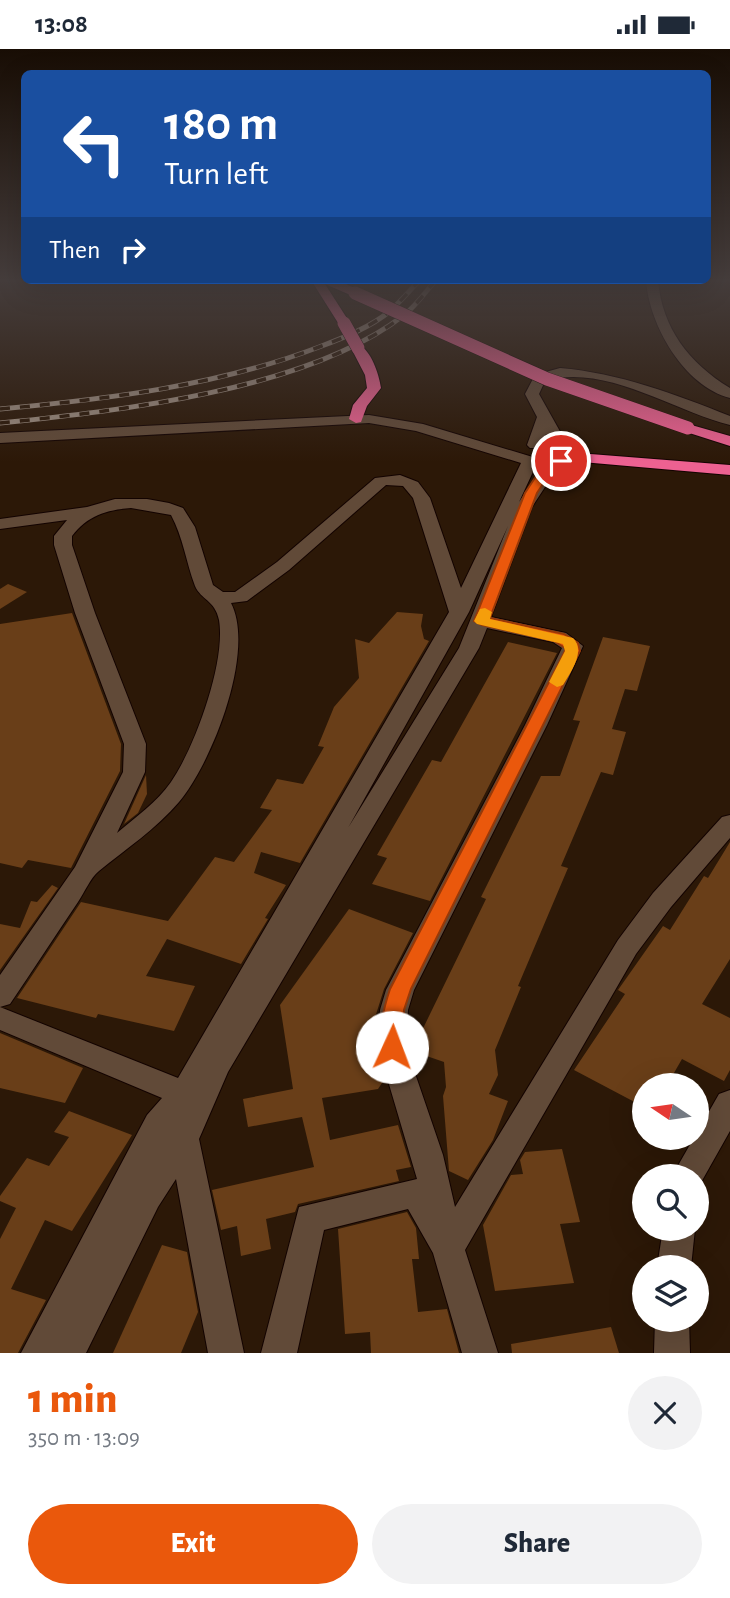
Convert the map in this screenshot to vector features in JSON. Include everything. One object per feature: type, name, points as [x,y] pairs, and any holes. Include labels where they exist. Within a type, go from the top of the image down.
[{"type":"highway","points":[[354,341],[372,375],[374,388],[357,415]]},
{"type":"highway","points":[[467,341],[537,375],[730,441]]},
{"type":"highway","points":[[692,426],[730,433]]},
{"type":"highway","points":[[543,455],[730,470]]},
{"type":"street","points":[[672,341],[706,381],[730,394]]},
{"type":"street","points":[[40,1353],[158,1124],[184,1094],[470,616],[524,506],[543,455],[543,419],[532,394],[534,383],[549,375],[570,371],[617,380],[730,421]]},
{"type":"street","points":[[0,438],[318,420],[357,415],[543,455]]},
{"type":"street","points":[[543,419],[543,455]]},
{"type":"street","points":[[67,1353],[148,1197],[184,1139],[216,1067],[393,778],[469,648],[470,616],[425,506],[416,489],[400,479],[381,481],[283,566],[248,592],[240,597],[219,598]]},
{"type":"street","points":[[0,524],[90,512],[114,505],[137,503],[168,508],[177,512],[186,527],[205,588],[219,598],[228,619],[227,660],[210,719],[181,784],[167,801],[86,871]]},
{"type":"street","points":[[0,996],[86,871],[134,772],[135,744],[85,614],[63,545],[63,536],[67,529],[90,512]]},
{"type":"street","points":[[470,616],[559,637],[573,646],[536,725],[400,989],[394,1010],[392,1047],[426,1155],[448,1248],[480,1353]]},
{"type":"street","points":[[448,1248],[628,947],[662,900],[730,823]]},
{"type":"street","points":[[0,1018],[184,1094]]},
{"type":"street","points":[[695,1164],[730,1103]]},
{"type":"street","points":[[184,1139],[226,1353]]},
{"type":"street","points":[[279,1353],[310,1218],[416,1193],[448,1248]]},
{"type":"street","points":[[672,1332],[672,1353]]},
{"type":"building","points":[[8,584],[27,592],[0,609],[0,589]]},
{"type":"building","points":[[397,612],[423,614],[421,626],[424,639],[429,641],[300,863],[261,852],[254,873],[286,885],[241,964],[167,939],[146,976],[195,986],[174,1031],[98,1014],[96,1018],[17,998],[81,902],[168,921],[215,857],[234,862],[272,810],[260,808],[277,779],[303,784],[324,747],[318,746],[334,707],[359,678],[355,639],[369,643]]},
{"type":"building","points":[[72,613],[121,744],[120,771],[71,868],[28,860],[22,868],[0,863],[0,624]]},
{"type":"building","points":[[603,637],[650,646],[637,691],[625,689],[612,729],[626,732],[613,775],[601,772],[561,866],[568,868],[518,986],[521,987],[495,1050],[498,1075],[489,1094],[508,1101],[493,1140],[468,1180],[449,1171],[443,1096],[446,1087],[444,1062],[412,1051],[486,899],[481,897],[541,776],[560,776],[580,721],[573,720]]},
{"type":"building","points":[[508,642],[557,653],[430,901],[372,884],[387,858],[377,855],[432,760],[441,762]]},
{"type":"building","points":[[146,775],[147,794],[138,813],[124,824]]},
{"type":"building","points":[[730,842],[730,959],[702,1004],[730,1018],[730,1070],[724,1081],[682,1059],[674,1073],[632,1073],[632,1101],[574,1070],[625,994],[618,990],[663,926],[670,930],[704,876],[708,878]]},
{"type":"building","points":[[52,885],[58,888],[0,970],[0,924],[20,928],[31,901],[37,902]]},
{"type":"building","points":[[349,909],[413,933],[384,989],[373,1024],[375,1048],[384,1080],[378,1089],[322,1098],[330,1140],[398,1125],[411,1167],[396,1170],[399,1181],[298,1204],[295,1212],[266,1219],[271,1249],[241,1256],[237,1226],[221,1230],[212,1190],[314,1167],[302,1117],[248,1127],[243,1099],[293,1089],[280,1005]]},
{"type":"building","points":[[0,1033],[83,1068],[65,1103],[0,1088]]},
{"type":"building","points":[[69,1111],[132,1135],[72,1231],[45,1220],[11,1289],[46,1300],[18,1353],[0,1353],[0,1239],[16,1208],[0,1201],[0,1196],[27,1158],[49,1166],[69,1137],[54,1132]]},
{"type":"building","points":[[562,1149],[580,1222],[560,1224],[574,1283],[495,1291],[483,1225],[511,1175],[523,1174],[520,1160],[525,1152]]},
{"type":"building","points":[[407,1212],[416,1228],[419,1259],[412,1259],[418,1312],[447,1309],[459,1353],[371,1353],[370,1332],[345,1334],[338,1229]]},
{"type":"building","points":[[162,1245],[187,1252],[198,1312],[181,1353],[113,1353]]},
{"type":"building","points":[[611,1327],[619,1353],[512,1353],[511,1344]]},
{"type":"railway","points":[[0,409],[81,401],[202,381],[241,372],[336,341]]},
{"type":"railway","points":[[0,423],[100,412],[211,393],[317,362],[364,341]]},
{"type":"slow traffic","points":[[485,612],[482,621],[568,641],[573,646],[572,651],[557,682]]},
{"type":"route","points":[[392,1047],[394,1010],[400,989],[572,651],[573,646],[559,637],[482,621],[524,506],[546,469],[561,461]]}]
